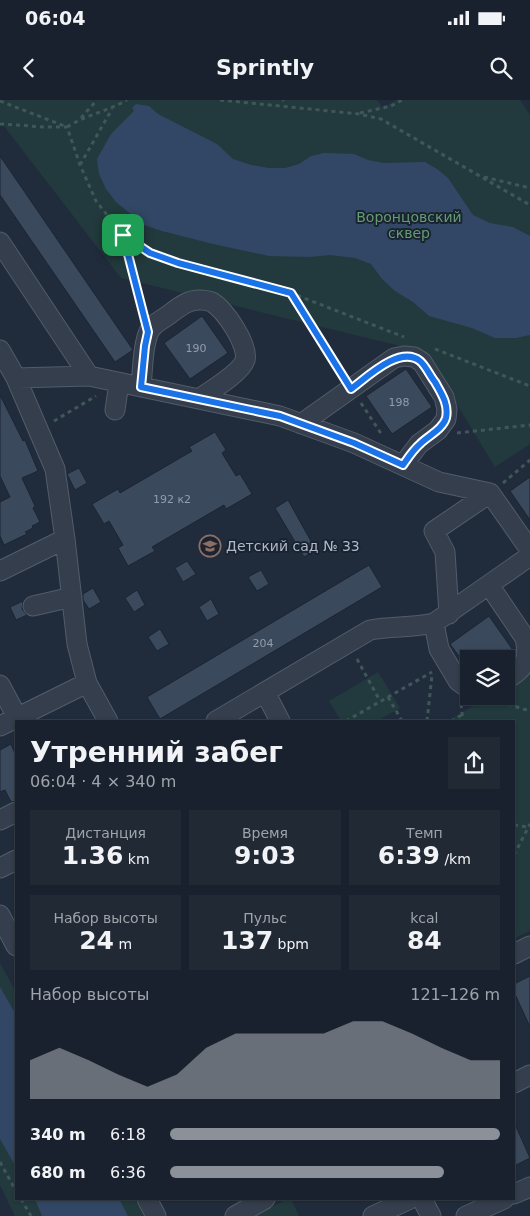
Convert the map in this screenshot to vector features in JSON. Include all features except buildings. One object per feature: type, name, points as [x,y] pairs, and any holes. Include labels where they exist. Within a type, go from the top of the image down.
[{"type":"lane","points":[[0,242],[89,376]]},
{"type":"lane","points":[[141,387],[148,332],[154,325],[188,302],[210,301],[221,310],[245,347],[245,360],[239,370],[199,399]]},
{"type":"lane","points":[[0,350],[16,378],[55,469],[66,539],[77,644],[87,683],[107,720]]},
{"type":"lane","points":[[301,424],[394,358],[414,357],[422,362],[444,397],[447,409],[446,420],[419,444],[403,465]]},
{"type":"lane","points":[[16,378],[89,376],[280,416],[354,443],[439,482],[490,493],[530,550]]},
{"type":"lane","points":[[114,410],[119,383]]},
{"type":"lane","points":[[460,682],[439,667],[438,649],[442,618],[445,552],[434,531],[490,493]]},
{"type":"lane","points":[[0,571],[66,539]]},
{"type":"lane","points":[[218,720],[370,630],[385,627],[416,627],[442,618],[530,556]]},
{"type":"lane","points":[[489,585],[525,638],[528,647],[528,659],[523,668],[515,674]]},
{"type":"lane","points":[[34,606],[72,597]]},
{"type":"lane","points":[[0,726],[87,683]]},
{"type":"lane","points":[[0,685],[17,717]]},
{"type":"lane","points":[[265,692],[279,720]]},
{"type":"lane","points":[[0,820],[15,812]]},
{"type":"lane","points":[[0,868],[15,860]]},
{"type":"lane","points":[[0,914],[15,944]]},
{"type":"lane","points":[[515,954],[530,946]]},
{"type":"lane","points":[[515,1082],[530,1075]]},
{"type":"lane","points":[[515,1194],[530,1187]]},
{"type":"lane","points":[[148,1200],[156,1216]]},
{"type":"lane","points":[[373,1216],[408,1200]]},
{"type":"lane","points":[[423,1200],[431,1216]]},
{"type":"lane","points":[[466,1216],[502,1200]]},
{"type":"lane","points":[[235,1216],[257,1201]]},
{"type":"path","points":[[0,124],[45,127],[67,126],[80,118],[97,100]]},
{"type":"path","points":[[80,118],[112,109],[127,100]]},
{"type":"path","points":[[220,100],[284,102],[381,119],[530,205]]},
{"type":"path","points":[[359,114],[391,106],[402,100]]},
{"type":"path","points":[[0,101],[67,126]]},
{"type":"path","points":[[80,165],[112,109]]},
{"type":"path","points":[[67,126],[80,165],[96,201],[123,235],[150,253],[178,263],[291,293],[410,339]]},
{"type":"path","points":[[481,176],[530,188]]},
{"type":"path","points":[[123,235],[148,332]]},
{"type":"path","points":[[291,293],[351,389],[403,465]]},
{"type":"path","points":[[428,346],[530,386]]},
{"type":"path","points":[[38,430],[119,383]]},
{"type":"path","points":[[429,436],[530,424]]},
{"type":"path","points":[[490,493],[530,460]]},
{"type":"path","points":[[349,643],[380,701]]},
{"type":"path","points":[[348,720],[439,667]]},
{"type":"path","points":[[427,720],[439,667]]},
{"type":"path","points":[[388,697],[401,720]]},
{"type":"path","points":[[510,705],[530,711]]},
{"type":"path","points":[[453,720],[462,715]]},
{"type":"path","points":[[515,824],[529,826],[515,853]]},
{"type":"path","points":[[0,1162],[15,1189]]},
{"type":"path","points":[[22,1200],[31,1216]]},
{"type":"green space","name":"Воронцовский сквер","points":[[0,100],[377,100],[383,108],[396,100],[520,100],[530,115],[530,444],[495,467],[425,352],[121,278],[0,121]]},
{"type":"green space","points":[[378,672],[400,708],[379,720],[340,720],[329,701]]},
{"type":"green space","points":[[530,672],[530,931],[515,938],[515,720],[450,720],[475,705],[515,705],[515,681]]},
{"type":"green space","points":[[0,963],[15,990],[15,1200],[136,1200],[144,1216],[15,1216],[0,1185]]},
{"type":"green space","points":[[286,1200],[291,1200],[299,1216],[254,1216]]},
{"type":"water","points":[[136,104],[149,106],[158,114],[217,144],[233,159],[251,165],[285,168],[299,164],[311,156],[324,153],[354,154],[368,160],[384,163],[425,162],[437,169],[448,178],[473,215],[490,223],[513,227],[530,236],[530,335],[516,338],[495,338],[472,328],[429,316],[413,302],[395,291],[382,279],[371,264],[355,258],[330,255],[310,257],[269,256],[213,244],[144,225],[116,202],[106,189],[99,174],[97,159],[111,134],[134,111],[132,108]]},
{"type":"water","points":[[0,987],[15,1013],[15,1165],[0,1139]]},
{"type":"water","points":[[35,1200],[120,1200],[128,1216],[42,1216]]},
{"type":"place","name":"Детский сад № 33","points":[[210,546]]},
{"type":"route","points":[[123,235],[150,253],[178,263],[291,293],[351,389],[394,358],[414,357],[422,362],[444,397],[447,409],[446,420],[438,430],[419,444],[403,465],[354,443],[280,416],[141,387],[148,332],[123,235]]}]
